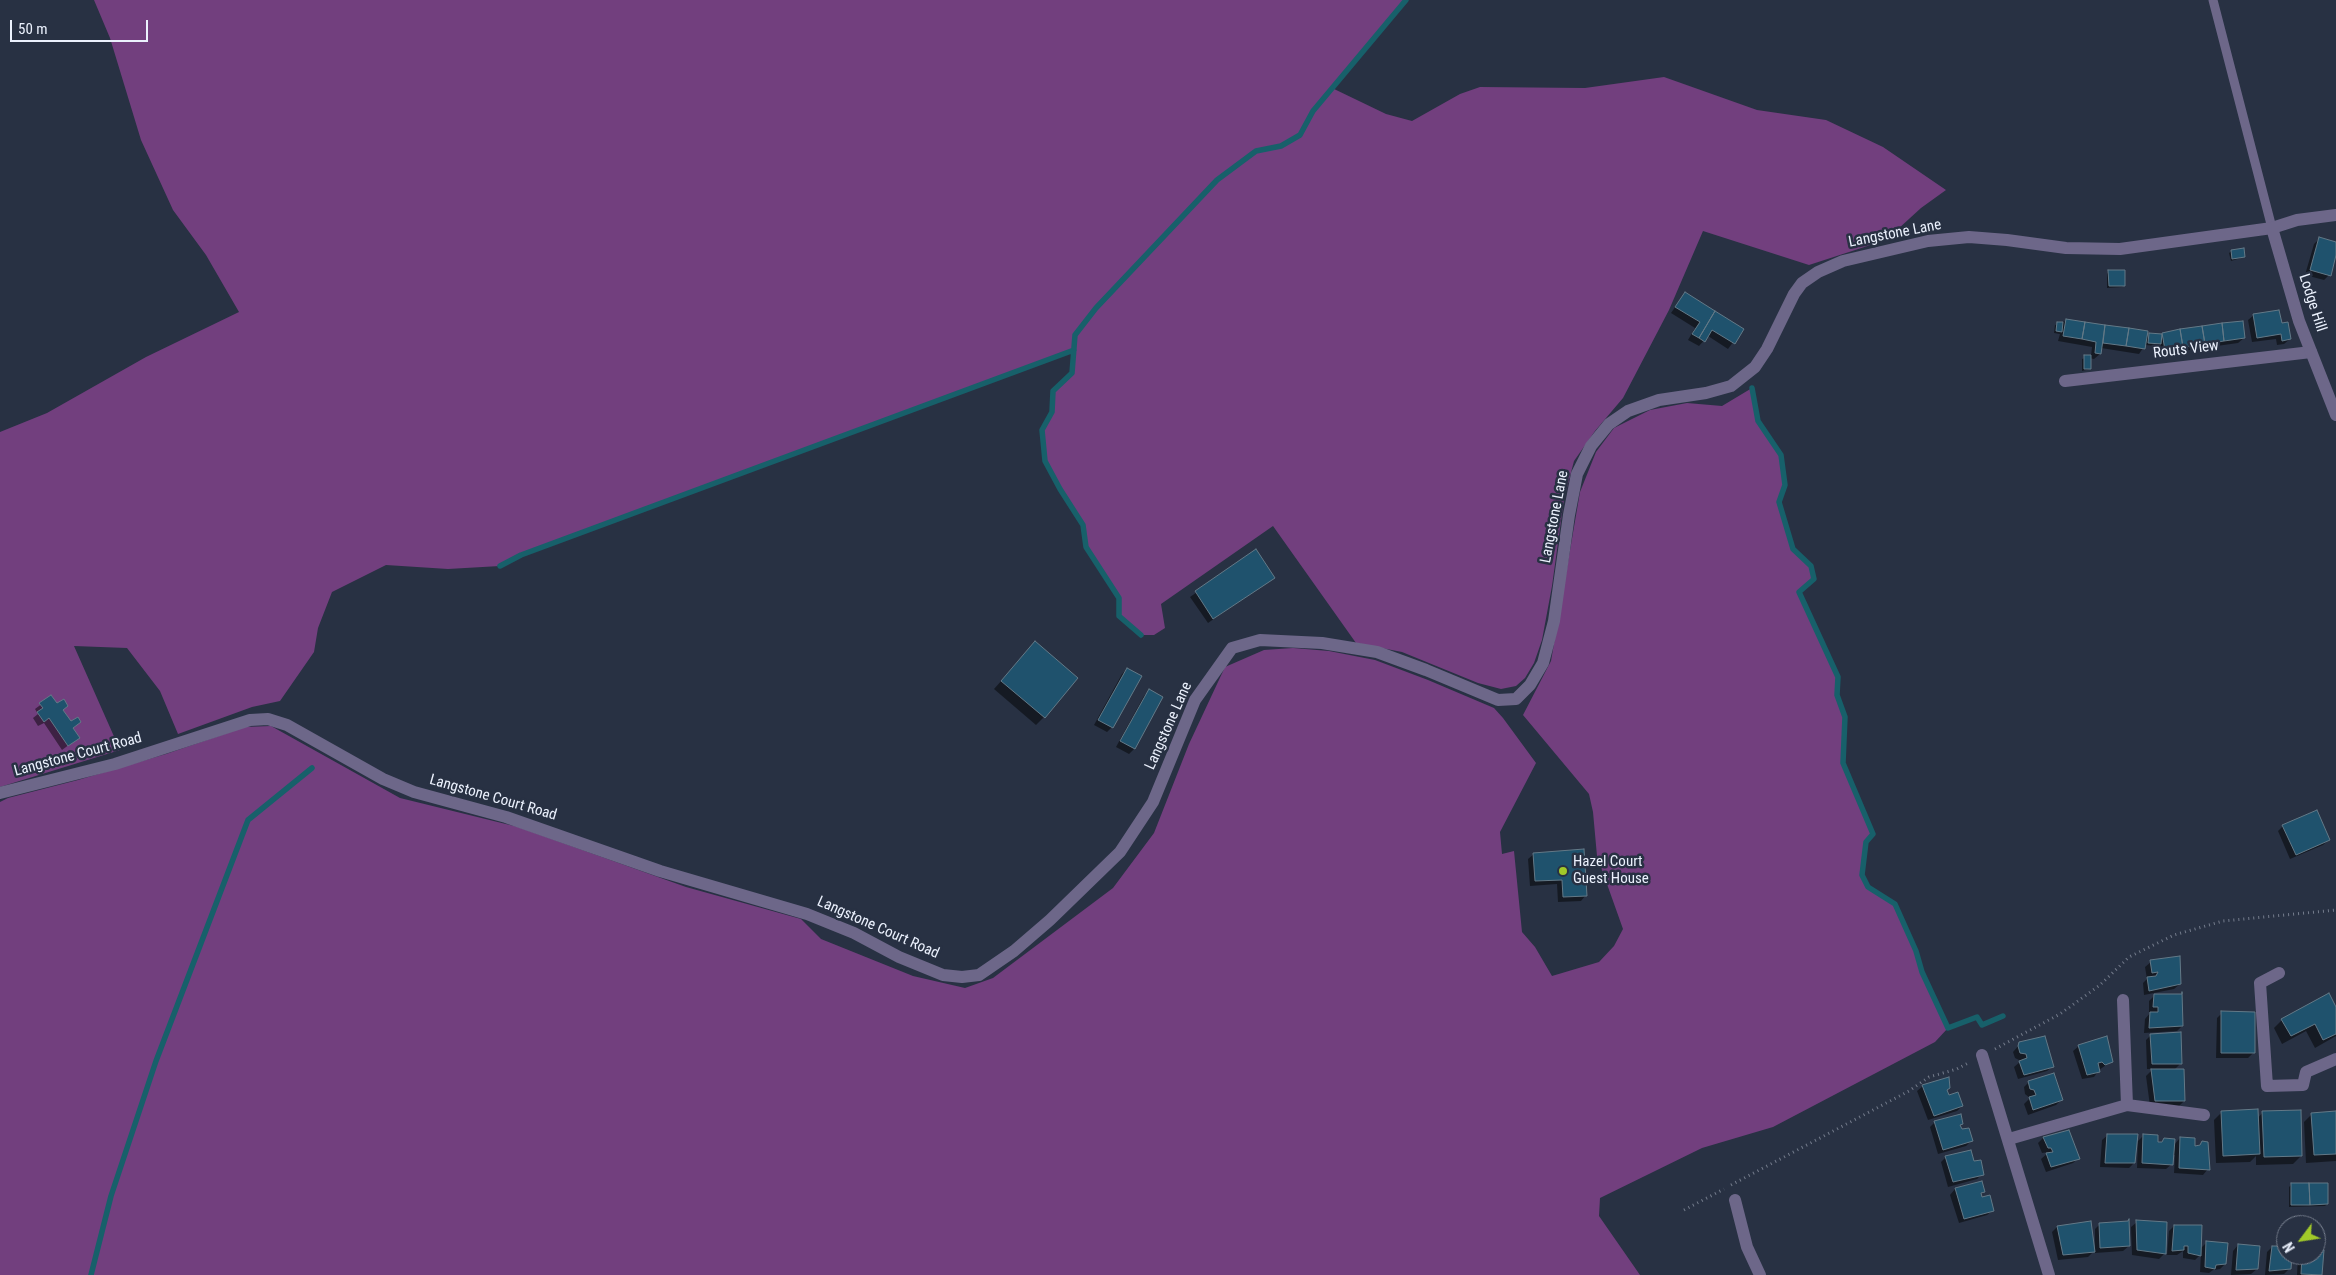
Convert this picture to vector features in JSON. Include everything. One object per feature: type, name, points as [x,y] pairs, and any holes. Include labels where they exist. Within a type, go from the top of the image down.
[{"type":"street","name":"Langstone Lane","points":[[979,975],[1014,952],[1100,873],[1120,852],[1153,802],[1195,700],[1215,668],[1232,648],[1260,640],[1322,644],[1377,652],[1498,700],[1516,699],[1530,685],[1543,663],[1554,621],[1568,515],[1577,474],[1591,446],[1609,424],[1628,410],[1659,400],[1706,393],[1731,386],[1755,367],[1794,294],[1802,283],[1818,272],[1843,261],[1928,241],[1969,237],[2066,248],[2120,249],[2272,228],[2297,220],[2336,215]]},
{"type":"street","name":"Lodge Hill","points":[[2272,228],[2296,313],[2336,415]]},
{"type":"street","name":"Routs View","points":[[2065,381],[2311,352]]},
{"type":"street","name":"Langstone Court Road","points":[[0,793],[115,764],[250,720],[268,719],[288,725],[383,779],[414,792],[506,817],[660,871],[807,914],[854,933],[899,957],[944,974],[962,977],[979,975]]},
{"type":"street","points":[[2279,973],[2260,983],[2267,1086],[2303,1085],[2306,1072],[2336,1059]]},
{"type":"street","points":[[2124,1000],[2127,1105]]},
{"type":"street","points":[[1982,1055],[2049,1275]]},
{"type":"street","points":[[2009,1139],[2127,1105],[2204,1115]]},
{"type":"street","points":[[1735,1200],[1747,1247],[1760,1275]]},
{"type":"lane","points":[[2212,0],[2272,228]]},
{"type":"path","points":[[1684,1210],[1908,1091],[1930,1077],[1957,1069],[2060,1014],[2100,985],[2129,957],[2174,935],[2223,921],[2336,910]]},
{"type":"shaded area","points":[[94,0],[1406,0],[1332,88],[1386,114],[1412,121],[1460,94],[1480,87],[1585,88],[1664,77],[1757,110],[1826,120],[1883,147],[1946,190],[1921,208],[1886,240],[1809,265],[1703,231],[1669,310],[1623,398],[1595,431],[1574,461],[1564,499],[1552,586],[1542,640],[1534,663],[1525,678],[1516,686],[1501,689],[1478,683],[1402,652],[1356,643],[1273,526],[1161,604],[1165,628],[1154,635],[1141,635],[1119,616],[1119,598],[1086,547],[1083,525],[1045,461],[1042,430],[1052,412],[1053,391],[1072,373],[1074,350],[521,555],[500,566],[448,569],[386,565],[332,592],[318,628],[314,652],[280,701],[252,707],[178,734],[160,691],[127,648],[74,646],[120,750],[0,787],[0,432],[47,413],[146,357],[239,312],[206,255],[173,210],[141,140],[110,38]]},
{"type":"shaded area","points":[[1752,388],[1758,421],[1781,455],[1785,485],[1779,502],[1793,549],[1811,566],[1814,579],[1799,593],[1838,677],[1837,695],[1845,717],[1843,763],[1873,834],[1866,842],[1862,875],[1868,887],[1895,904],[1916,951],[1922,972],[1948,1028],[1935,1042],[1773,1127],[1702,1148],[1600,1198],[1599,1216],[1640,1275],[0,1275],[0,802],[8,798],[166,754],[245,727],[271,726],[400,798],[518,827],[686,887],[801,919],[821,939],[913,976],[965,988],[993,978],[1113,888],[1154,833],[1189,744],[1225,667],[1264,650],[1293,648],[1329,651],[1375,660],[1428,680],[1494,708],[1503,718],[1536,763],[1500,832],[1502,854],[1514,851],[1522,932],[1535,947],[1552,976],[1599,962],[1614,946],[1623,929],[1597,856],[1593,812],[1589,794],[1523,715],[1551,661],[1580,492],[1596,452],[1614,428],[1650,410],[1687,403],[1722,406]]},
{"type":"building","points":[[2319,237],[2336,242],[2336,255],[2331,276],[2310,270]]},
{"type":"building","points":[[2244,248],[2245,257],[2232,259],[2231,250]]},
{"type":"building","points":[[2108,270],[2125,270],[2125,286],[2109,286]]},
{"type":"building","points":[[1685,292],[1715,311],[1699,338],[1692,334],[1700,322],[1675,307]]},
{"type":"building","points":[[2279,310],[2282,323],[2288,322],[2291,339],[2282,341],[2281,334],[2257,338],[2253,314]]},
{"type":"building","points":[[1715,311],[1744,329],[1735,344],[1712,330],[1705,342],[1699,338]]},
{"type":"building","points":[[2066,319],[2085,322],[2082,339],[2063,336]]},
{"type":"building","points":[[2243,321],[2245,338],[2224,341],[2222,323]]},
{"type":"building","points":[[2057,322],[2063,322],[2062,332],[2056,331]]},
{"type":"building","points":[[2085,322],[2105,325],[2101,354],[2095,353],[2096,342],[2082,339]]},
{"type":"building","points":[[2222,323],[2224,341],[2205,344],[2202,326]]},
{"type":"building","points":[[2105,325],[2129,328],[2126,346],[2103,343]]},
{"type":"building","points":[[2202,326],[2205,344],[2183,347],[2180,329]]},
{"type":"building","points":[[2129,328],[2148,331],[2145,349],[2126,346]]},
{"type":"building","points":[[2180,329],[2183,347],[2165,350],[2162,333]]},
{"type":"building","points":[[2149,333],[2162,334],[2161,344],[2148,343]]},
{"type":"building","points":[[2084,355],[2091,355],[2091,369],[2084,369]]},
{"type":"building","points":[[1256,549],[1275,578],[1213,619],[1195,591]]},
{"type":"building","points":[[1035,641],[1078,678],[1045,718],[1001,681]]},
{"type":"building","points":[[1127,668],[1142,676],[1113,728],[1098,720]]},
{"type":"building","points":[[1149,689],[1163,697],[1135,749],[1120,741]]},
{"type":"building","points":[[51,695],[57,703],[64,699],[68,706],[63,710],[71,721],[78,717],[81,722],[73,728],[80,738],[68,746],[49,718],[44,722],[37,712],[43,708],[39,703]]},
{"type":"building","points":[[2317,810],[2330,840],[2296,855],[2282,825]]},
{"type":"building","points":[[1584,849],[1587,896],[1563,897],[1562,880],[1535,881],[1533,853]]},
{"type":"building","points":[[2180,956],[2181,984],[2149,991],[2147,977],[2156,976],[2158,972],[2152,973],[2150,960]]},
{"type":"building","points":[[2182,992],[2183,1026],[2149,1028],[2150,1012],[2158,1012],[2158,1007],[2153,1007],[2154,994],[2182,994]]},
{"type":"building","points":[[2329,993],[2336,1007],[2336,1034],[2323,1040],[2315,1024],[2291,1036],[2281,1019]]},
{"type":"building","points":[[2221,1011],[2255,1012],[2255,1053],[2221,1053]]},
{"type":"building","points":[[2181,1032],[2182,1064],[2152,1064],[2150,1034]]},
{"type":"building","points":[[2045,1036],[2054,1067],[2024,1075],[2019,1061],[2027,1058],[2026,1054],[2020,1053],[2019,1042]]},
{"type":"building","points":[[2107,1036],[2113,1062],[2105,1065],[2102,1062],[2098,1063],[2100,1072],[2087,1075],[2078,1045]]},
{"type":"building","points":[[2151,1069],[2184,1069],[2185,1101],[2155,1101]]},
{"type":"building","points":[[2054,1073],[2063,1100],[2033,1110],[2029,1097],[2036,1095],[2034,1090],[2030,1089],[2028,1081]]},
{"type":"building","points":[[1949,1077],[1950,1088],[1947,1090],[1949,1095],[1958,1092],[1963,1106],[1934,1116],[1922,1085]]},
{"type":"building","points":[[2258,1109],[2260,1154],[2223,1156],[2221,1111]]},
{"type":"building","points":[[2301,1110],[2302,1156],[2264,1157],[2262,1111]]},
{"type":"building","points":[[2336,1111],[2336,1154],[2314,1155],[2311,1113]]},
{"type":"building","points":[[1961,1114],[1963,1124],[1960,1125],[1962,1129],[1969,1128],[1973,1141],[1943,1150],[1934,1121]]},
{"type":"building","points":[[2069,1130],[2080,1159],[2051,1167],[2046,1153],[2053,1152],[2051,1148],[2048,1148],[2043,1137]]},
{"type":"building","points":[[2107,1134],[2138,1134],[2135,1163],[2105,1163]]},
{"type":"building","points":[[2143,1134],[2158,1135],[2158,1142],[2162,1142],[2164,1138],[2175,1139],[2173,1165],[2142,1163]]},
{"type":"building","points":[[2180,1137],[2195,1138],[2195,1146],[2200,1145],[2202,1141],[2208,1142],[2210,1170],[2179,1168]]},
{"type":"building","points":[[1971,1150],[1974,1161],[1981,1160],[1984,1175],[1953,1182],[1945,1156]]},
{"type":"building","points":[[1982,1181],[1985,1192],[1981,1193],[1982,1197],[1990,1195],[1994,1211],[1964,1219],[1955,1188]]},
{"type":"building","points":[[2291,1183],[2309,1183],[2310,1205],[2291,1205]]},
{"type":"building","points":[[2309,1183],[2328,1183],[2328,1204],[2310,1205]]},
{"type":"building","points":[[2129,1219],[2130,1246],[2100,1248],[2099,1223],[2128,1221]]},
{"type":"building","points":[[2136,1220],[2167,1222],[2166,1254],[2137,1250]]},
{"type":"building","points":[[2091,1221],[2095,1252],[2063,1255],[2057,1226]]},
{"type":"building","points":[[2174,1225],[2202,1225],[2201,1256],[2188,1253],[2188,1246],[2184,1246],[2184,1250],[2172,1251]]},
{"type":"building","points":[[2206,1241],[2228,1243],[2226,1264],[2216,1265],[2215,1269],[2205,1267]]},
{"type":"building","points":[[2238,1244],[2260,1246],[2258,1269],[2236,1270]]},
{"type":"building","points":[[2272,1246],[2276,1246],[2276,1265],[2291,1265],[2291,1269],[2269,1271]]},
{"type":"building","points":[[2301,1265],[2323,1265],[2322,1275],[2301,1274]]},
{"type":"waterway","points":[[1141,635],[1119,616],[1119,598],[1086,547],[1083,525],[1045,461],[1042,430],[1052,412],[1053,391],[1072,373],[1075,335],[1096,308],[1217,180],[1256,151],[1281,146],[1300,135],[1313,111],[1406,0]]},
{"type":"waterway","points":[[500,566],[521,555],[1074,350]]},
{"type":"waterway","points":[[1752,388],[1758,421],[1781,455],[1785,485],[1779,502],[1793,549],[1811,566],[1814,579],[1799,592],[1838,677],[1837,695],[1845,717],[1843,763],[1873,834],[1866,842],[1862,875],[1868,887],[1895,904],[1916,951],[1922,972],[1948,1028],[1977,1017],[1982,1025],[2003,1016]]},
{"type":"waterway","points":[[91,1275],[111,1196],[156,1061],[248,820],[312,768]]},
{"type":"place","name":"Hazel Court Guest House","points":[[1563,871]]}]
